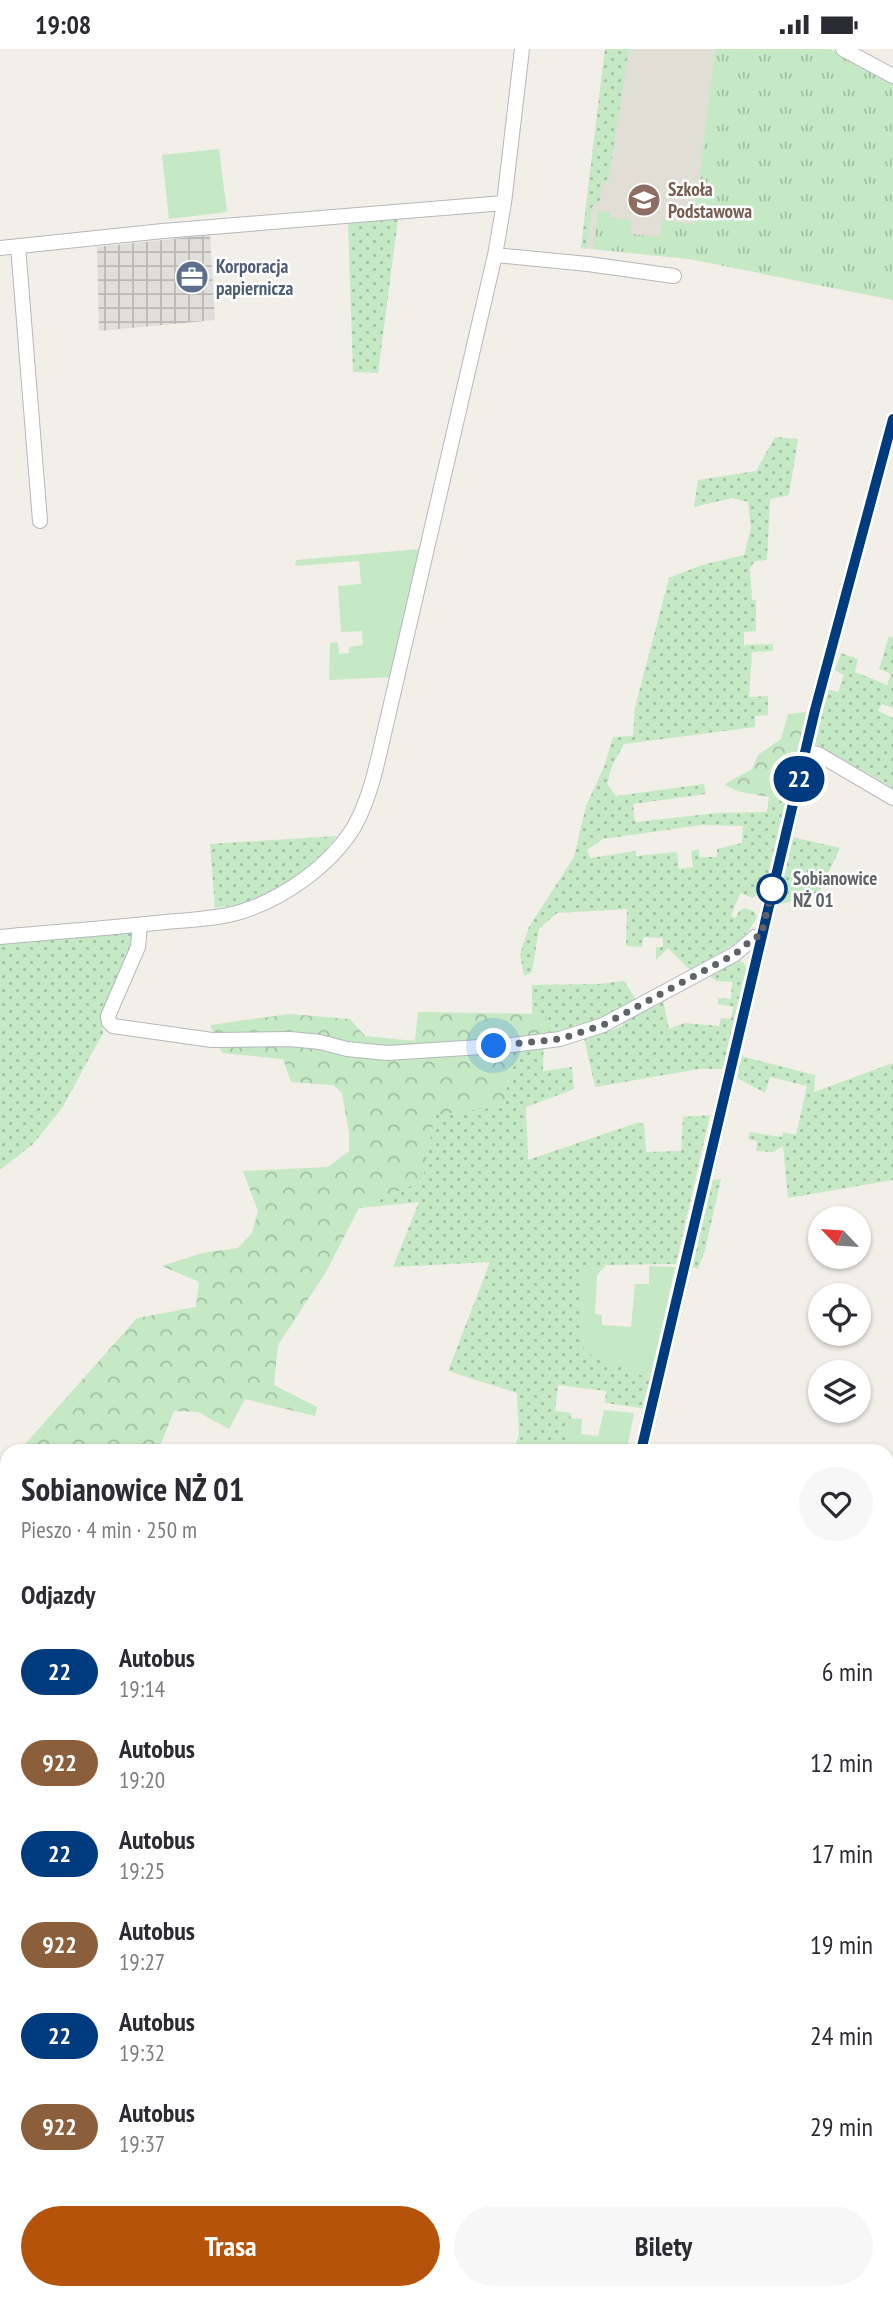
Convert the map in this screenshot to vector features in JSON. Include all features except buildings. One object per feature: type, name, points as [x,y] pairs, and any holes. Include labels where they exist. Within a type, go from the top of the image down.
[{"type":"street","points":[[0,937],[223,916],[247,909],[298,882],[316,868],[341,843],[361,813],[380,751],[495,255],[522,49]]},
{"type":"street","points":[[843,49],[893,76]]},
{"type":"street","points":[[0,248],[504,202]]},
{"type":"street","points":[[18,246],[40,521]]},
{"type":"street","points":[[495,255],[674,276]]},
{"type":"street","points":[[643,1444],[805,751],[893,419]]},
{"type":"street","points":[[805,751],[818,754],[893,798]]},
{"type":"street","points":[[140,925],[138,947],[130,970],[108,1016],[113,1026],[212,1040],[290,1039],[387,1053],[512,1045],[560,1039],[614,1020],[735,954],[755,937],[761,936]]},
{"type":"street","points":[[735,954],[754,965]]},
{"type":"shaded area","points":[[605,49],[715,49],[689,259],[581,248]]},
{"type":"shaded area","points":[[210,235],[215,320],[99,331],[97,247]]},
{"type":"green space","points":[[605,49],[629,49],[608,182],[602,181],[600,200],[592,207],[587,249],[581,248]]},
{"type":"green space","points":[[715,49],[830,49],[893,82],[893,300],[689,259],[593,249],[598,211],[610,212],[610,218],[631,220],[630,234],[660,237],[663,219],[693,225]]},
{"type":"green space","points":[[219,149],[227,212],[169,219],[162,155]]},
{"type":"green space","points":[[398,219],[378,373],[353,372],[348,223]]},
{"type":"green space","points":[[775,437],[798,439],[789,495],[770,499],[767,560],[755,561],[750,568],[752,600],[756,600],[756,631],[744,632],[744,645],[773,644],[773,651],[752,652],[749,697],[768,696],[768,715],[755,716],[755,727],[624,744],[612,766],[607,784],[616,796],[704,784],[706,794],[633,804],[635,822],[718,813],[767,812],[769,796],[787,799],[767,884],[753,898],[740,893],[731,916],[736,918],[744,908],[754,911],[757,916],[752,926],[737,941],[690,970],[668,948],[656,960],[656,947],[663,947],[663,938],[643,937],[642,947],[626,946],[627,909],[557,913],[539,929],[532,972],[524,976],[520,954],[529,927],[574,857],[586,806],[604,767],[613,737],[633,736],[635,707],[669,578],[702,565],[744,555],[751,528],[748,502],[732,498],[694,507],[698,480],[756,471]],"holes":[[[701,825],[743,826],[742,843],[717,849],[717,857],[699,857],[699,849],[691,851],[693,867],[679,869],[677,852],[636,856],[636,851],[590,858],[587,850],[603,839]]]},
{"type":"green space","points":[[420,549],[391,677],[329,680],[330,643],[338,642],[339,654],[349,653],[349,647],[363,645],[362,631],[341,632],[338,586],[361,584],[359,561],[295,566],[296,560]]},
{"type":"green space","points":[[889,636],[893,637],[893,708],[882,704],[878,711],[893,718],[893,788],[815,744],[827,689],[838,692],[844,675],[835,670],[841,653],[858,659],[855,672],[887,685],[891,674],[879,669]]},
{"type":"green space","points":[[807,712],[787,799],[745,793],[725,784],[752,769],[758,755],[781,739],[788,714]]},
{"type":"green space","points":[[337,836],[310,865],[277,889],[248,902],[215,908],[210,844]]},
{"type":"green space","points":[[792,837],[840,848],[816,899],[814,896],[776,905]]},
{"type":"green space","points":[[137,931],[102,1021],[103,1033],[62,1108],[33,1144],[0,1170],[0,943]]},
{"type":"green space","points":[[738,959],[744,963],[746,969],[723,1069],[699,1069],[595,1087],[584,1038],[618,1028],[623,1025],[623,1021],[663,1000],[669,1029],[684,1023],[719,1026],[721,1018],[731,1019],[733,1007],[718,1004],[718,998],[731,999],[732,982],[716,981],[711,977],[711,970]]},
{"type":"green space","points":[[624,981],[637,1001],[596,1022],[544,1034],[543,1071],[572,1067],[574,1089],[526,1107],[528,1160],[639,1122],[644,1123],[646,1152],[681,1151],[683,1117],[710,1115],[676,1264],[606,1265],[581,1270],[584,1351],[651,1379],[642,1408],[605,1403],[606,1391],[558,1385],[555,1411],[571,1413],[568,1444],[516,1444],[519,1435],[517,1393],[448,1371],[490,1262],[393,1267],[419,1202],[359,1208],[422,1181],[435,1114],[504,1106],[512,1052],[547,1014],[532,1014],[532,985]]},
{"type":"green space","points":[[418,1012],[547,1014],[544,1034],[512,1052],[504,1106],[435,1115],[422,1181],[359,1208],[326,1272],[278,1345],[274,1385],[317,1407],[315,1416],[245,1399],[229,1429],[198,1412],[174,1411],[161,1444],[25,1444],[137,1318],[196,1307],[199,1282],[162,1266],[202,1253],[238,1248],[252,1233],[258,1211],[243,1171],[328,1167],[349,1151],[349,1133],[342,1093],[333,1085],[291,1082],[283,1059],[222,1053],[210,1025],[289,1014],[350,1019],[365,1036],[415,1041]]},
{"type":"green space","points":[[741,1056],[815,1075],[814,1092],[893,1063],[893,1180],[788,1198],[783,1146],[773,1152],[756,1151],[757,1141],[748,1139],[750,1132],[782,1137],[783,1132],[796,1135],[807,1086],[770,1077],[765,1093],[737,1078]]},
{"type":"green space","points":[[721,1179],[698,1269],[692,1267],[711,1180]]},
{"type":"green space","points":[[606,1265],[597,1275],[595,1314],[602,1315],[602,1325],[631,1327],[635,1284],[649,1284],[649,1266],[675,1267],[651,1379],[584,1352],[581,1269]]},
{"type":"green space","points":[[604,1410],[634,1413],[628,1444],[568,1444],[570,1418],[582,1419],[581,1434],[598,1436]]},
{"type":"bus line","name":"22","points":[[643,1444],[815,710],[893,419]]},
{"type":"place","name":"Szkoła Podstawowa","points":[[644,200]]},
{"type":"place","name":"Korporacja papiernicza","points":[[192,277]]},
{"type":"place","name":"Sobianowice NŻ 01","points":[[772,889]]},
{"type":"route","points":[[494,1046],[560,1039],[590,1030],[618,1018],[735,954],[755,937],[761,936],[774,883],[772,889]]}]
